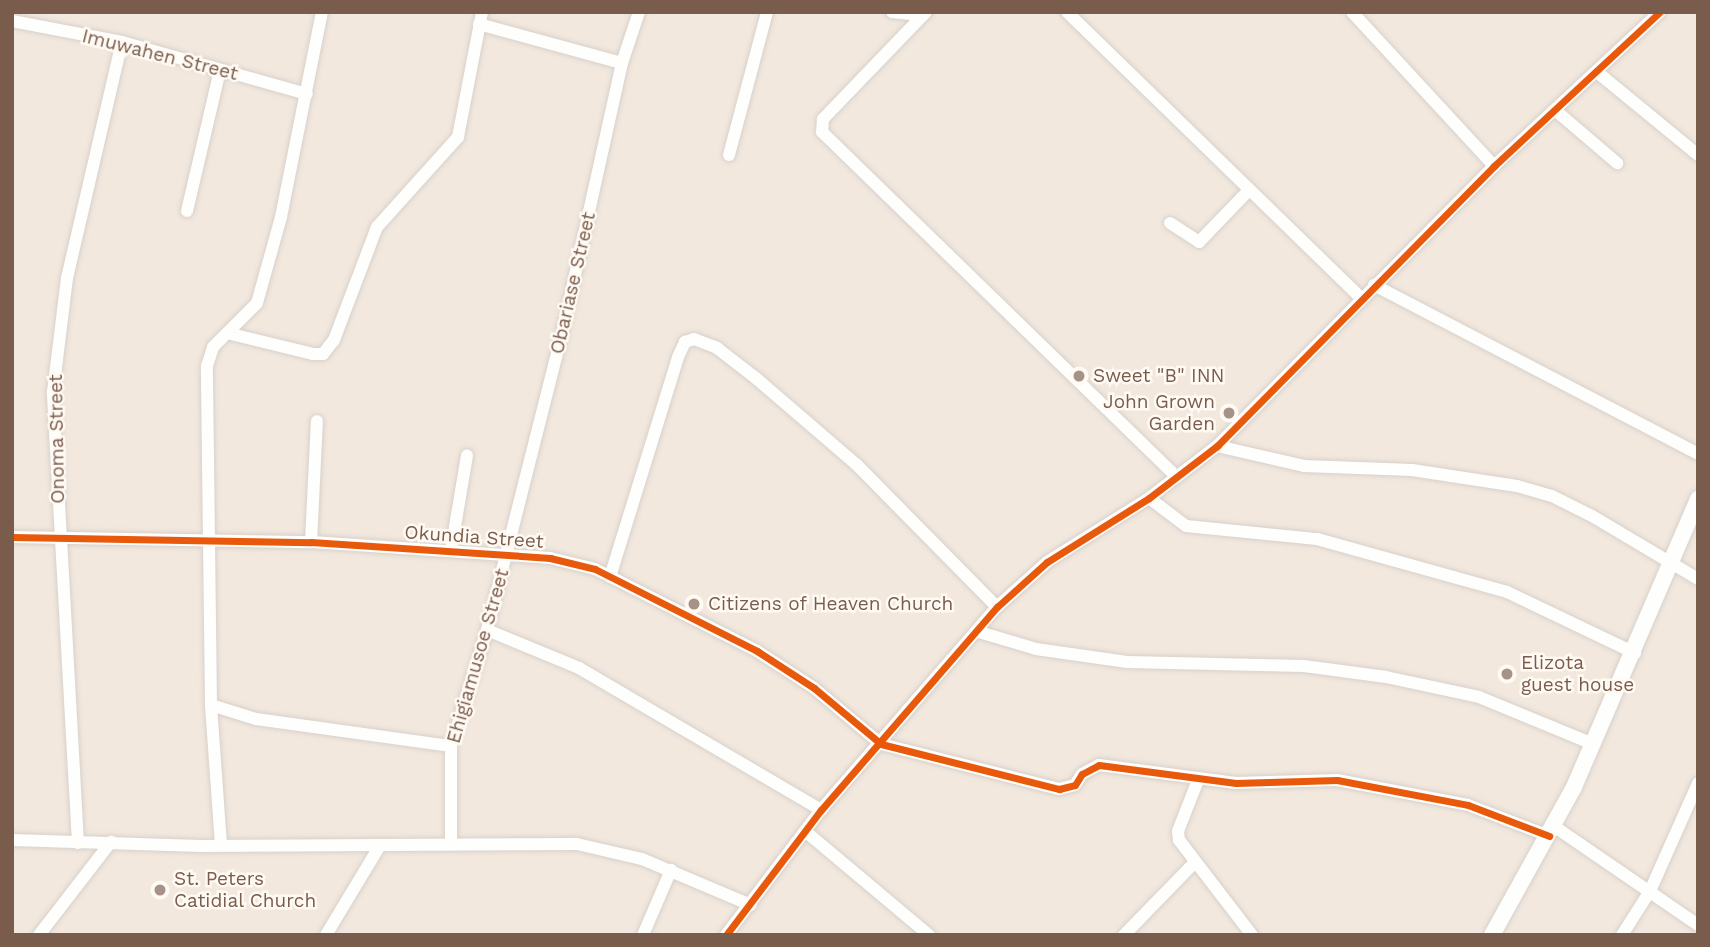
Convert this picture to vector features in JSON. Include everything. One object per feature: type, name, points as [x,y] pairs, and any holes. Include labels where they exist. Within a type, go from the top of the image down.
[{"type":"street","points":[[221,845],[211,705],[207,366],[212,347],[231,334],[257,303],[281,217],[322,12]]},
{"type":"street","name":"Obariase Street","points":[[506,554],[622,63],[639,12]]},
{"type":"street","points":[[729,155],[767,12]]},
{"type":"street","points":[[892,12],[925,14]]},
{"type":"street","points":[[1067,12],[1361,298]]},
{"type":"street","points":[[726,935],[821,810],[979,632],[997,607],[1047,562],[1149,498],[1217,446],[1494,166],[1661,12]]},
{"type":"street","points":[[925,14],[823,119],[822,132],[1177,477]]},
{"type":"street","points":[[1359,15],[1494,166]]},
{"type":"street","points":[[231,334],[313,354],[323,354],[334,340],[377,227],[458,137],[481,18],[622,63]]},
{"type":"street","name":"Imuwahen Street","points":[[12,22],[122,42],[307,94]]},
{"type":"street","name":"Onoma Street","points":[[78,843],[53,392],[67,278],[122,42]]},
{"type":"street","points":[[187,211],[220,70]]},
{"type":"street","points":[[1597,72],[1698,155]]},
{"type":"street","points":[[1555,110],[1617,163]]},
{"type":"street","points":[[1170,223],[1199,242],[1248,191]]},
{"type":"street","points":[[1374,285],[1698,454]]},
{"type":"street","points":[[610,577],[678,358],[685,342],[694,338],[717,348],[757,379],[857,465],[997,607]]},
{"type":"street","points":[[311,542],[317,421]]},
{"type":"street","points":[[1217,446],[1304,466],[1412,470],[1517,486],[1552,496],[1672,561],[1698,579]]},
{"type":"street","points":[[451,550],[467,455]]},
{"type":"street","points":[[1149,498],[1186,526],[1317,539],[1507,592],[1635,653]]},
{"type":"street","points":[[1492,935],[1552,831],[1635,653],[1698,499]]},
{"type":"street","name":"Okundia Street","points":[[12,537],[311,542],[550,558],[610,577],[757,652],[814,688],[881,744]]},
{"type":"street","name":"Ehigiamusoe Street","points":[[451,843],[451,746],[488,630],[506,554]]},
{"type":"street","points":[[488,630],[579,668],[821,810]]},
{"type":"street","points":[[979,632],[1036,649],[1127,662],[1304,666],[1387,677],[1479,697],[1593,744]]},
{"type":"street","points":[[211,705],[256,719],[451,746]]},
{"type":"street","points":[[881,744],[1059,789],[1075,785],[1082,774],[1099,765],[1198,780],[1337,780],[1468,805],[1552,831],[1650,891],[1698,925]]},
{"type":"street","points":[[1198,780],[1178,831],[1179,841],[1252,935]]},
{"type":"street","points":[[1622,935],[1650,891],[1698,783]]},
{"type":"street","points":[[805,831],[929,935]]},
{"type":"street","points":[[12,840],[379,848],[451,843],[577,844],[671,870],[751,905]]},
{"type":"street","points":[[39,935],[111,842]]},
{"type":"street","points":[[326,935],[379,848]]},
{"type":"street","points":[[1124,935],[1194,863]]},
{"type":"street","points":[[643,935],[671,870]]},
{"type":"shaded area","points":[[12,12],[1698,12],[1698,935],[12,935]]},
{"type":"cycle path","points":[[726,935],[821,810],[997,607],[1047,562],[1149,498],[1217,446],[1494,166],[1660,12]]},
{"type":"cycle path","points":[[12,537],[311,542],[550,558],[595,569],[757,651],[814,688],[881,744],[1059,789],[1075,785],[1082,774],[1099,765],[1236,783],[1337,780],[1468,805],[1549,836]]},
{"type":"place","name":"Sweet \"B\" INN","points":[[1079,376]]},
{"type":"place","name":"John Grown Garden","points":[[1229,413]]},
{"type":"place","name":"Citizens of Heaven Church","points":[[694,604]]},
{"type":"place","name":"Elizota guest house","points":[[1507,674]]},
{"type":"place","name":"St. Peters Catidial Church","points":[[160,890]]}]
